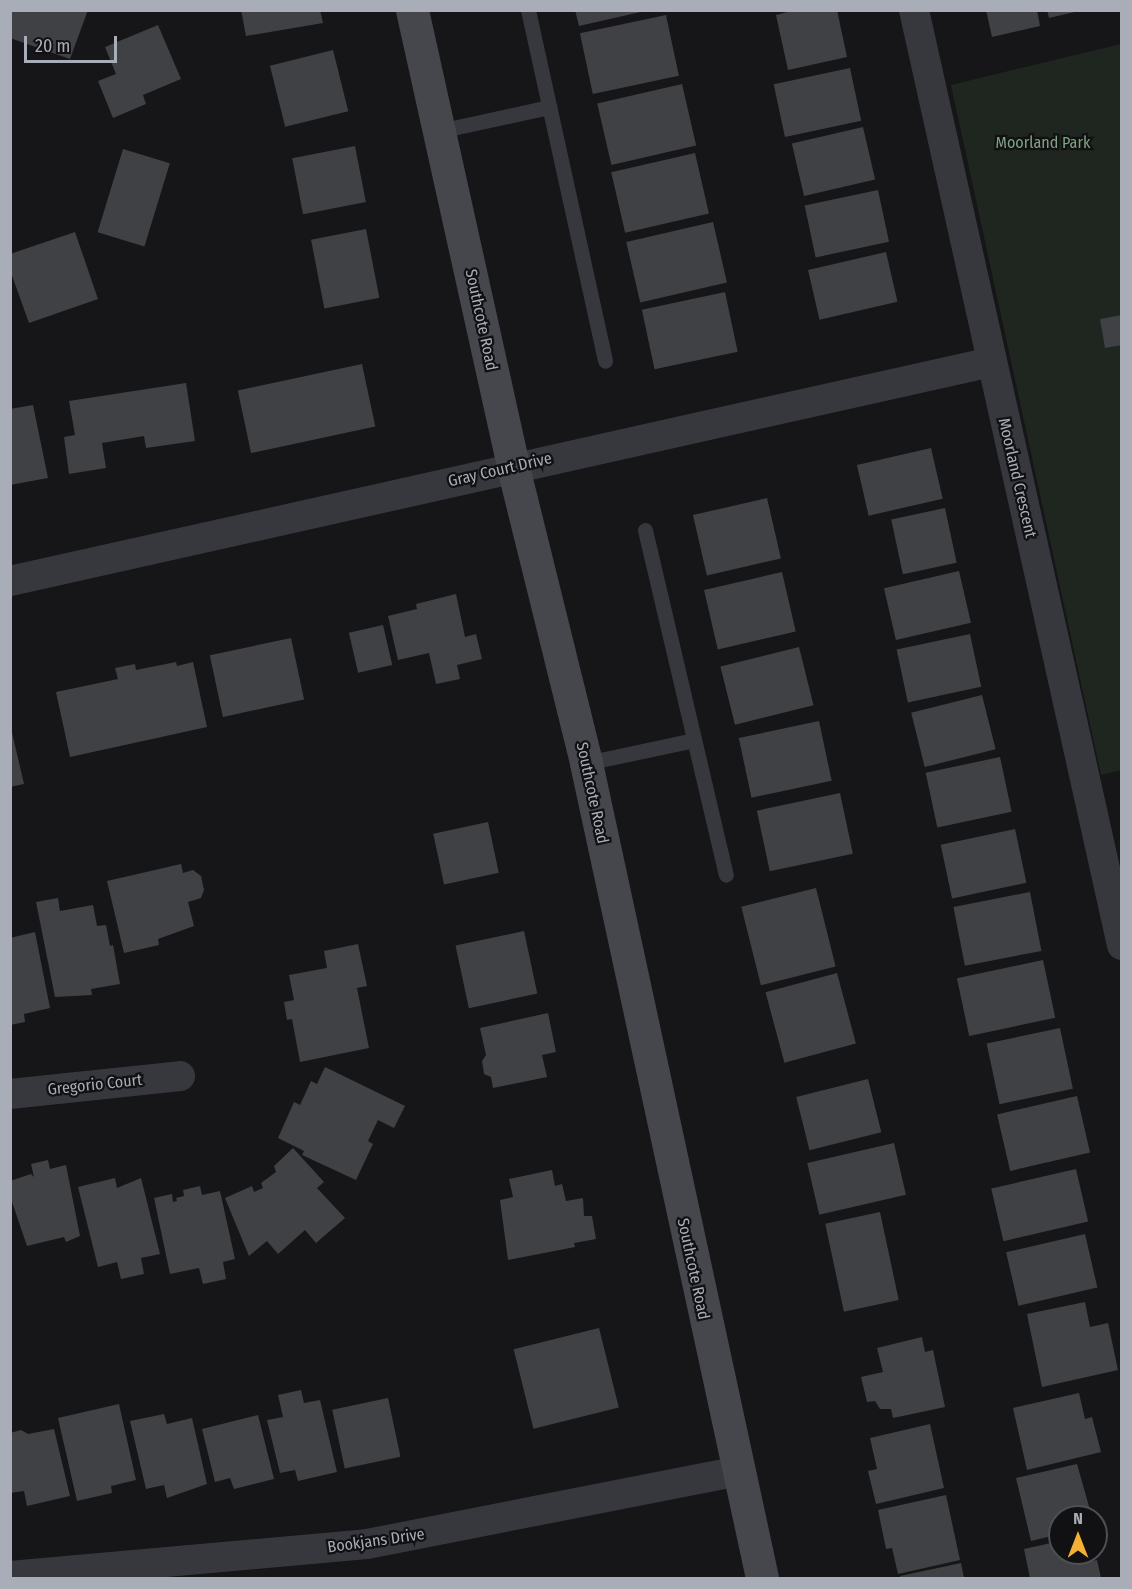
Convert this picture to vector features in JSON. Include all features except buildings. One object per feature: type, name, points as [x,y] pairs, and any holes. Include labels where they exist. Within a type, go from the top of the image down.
[{"type":"main road","name":"Southcote Road","points":[[412,10],[513,467],[586,763],[762,1578]]},
{"type":"street","name":"Moorland Crescent","points":[[914,10],[1122,945]]},
{"type":"street","name":"Gray Court Drive","points":[[10,581],[991,362]]},
{"type":"street","name":"Gregorio Court","points":[[10,1095],[180,1076]]},
{"type":"street","name":"Bookjans Drive","points":[[10,1576],[367,1544],[738,1471]]},
{"type":"lane","points":[[528,10],[605,361]]},
{"type":"lane","points":[[439,131],[549,107]]},
{"type":"lane","points":[[645,530],[726,875]]},
{"type":"lane","points":[[586,763],[694,741]]},
{"type":"green space","name":"Moorland Park","points":[[1121,44],[1122,770],[1101,775],[951,85]]}]
